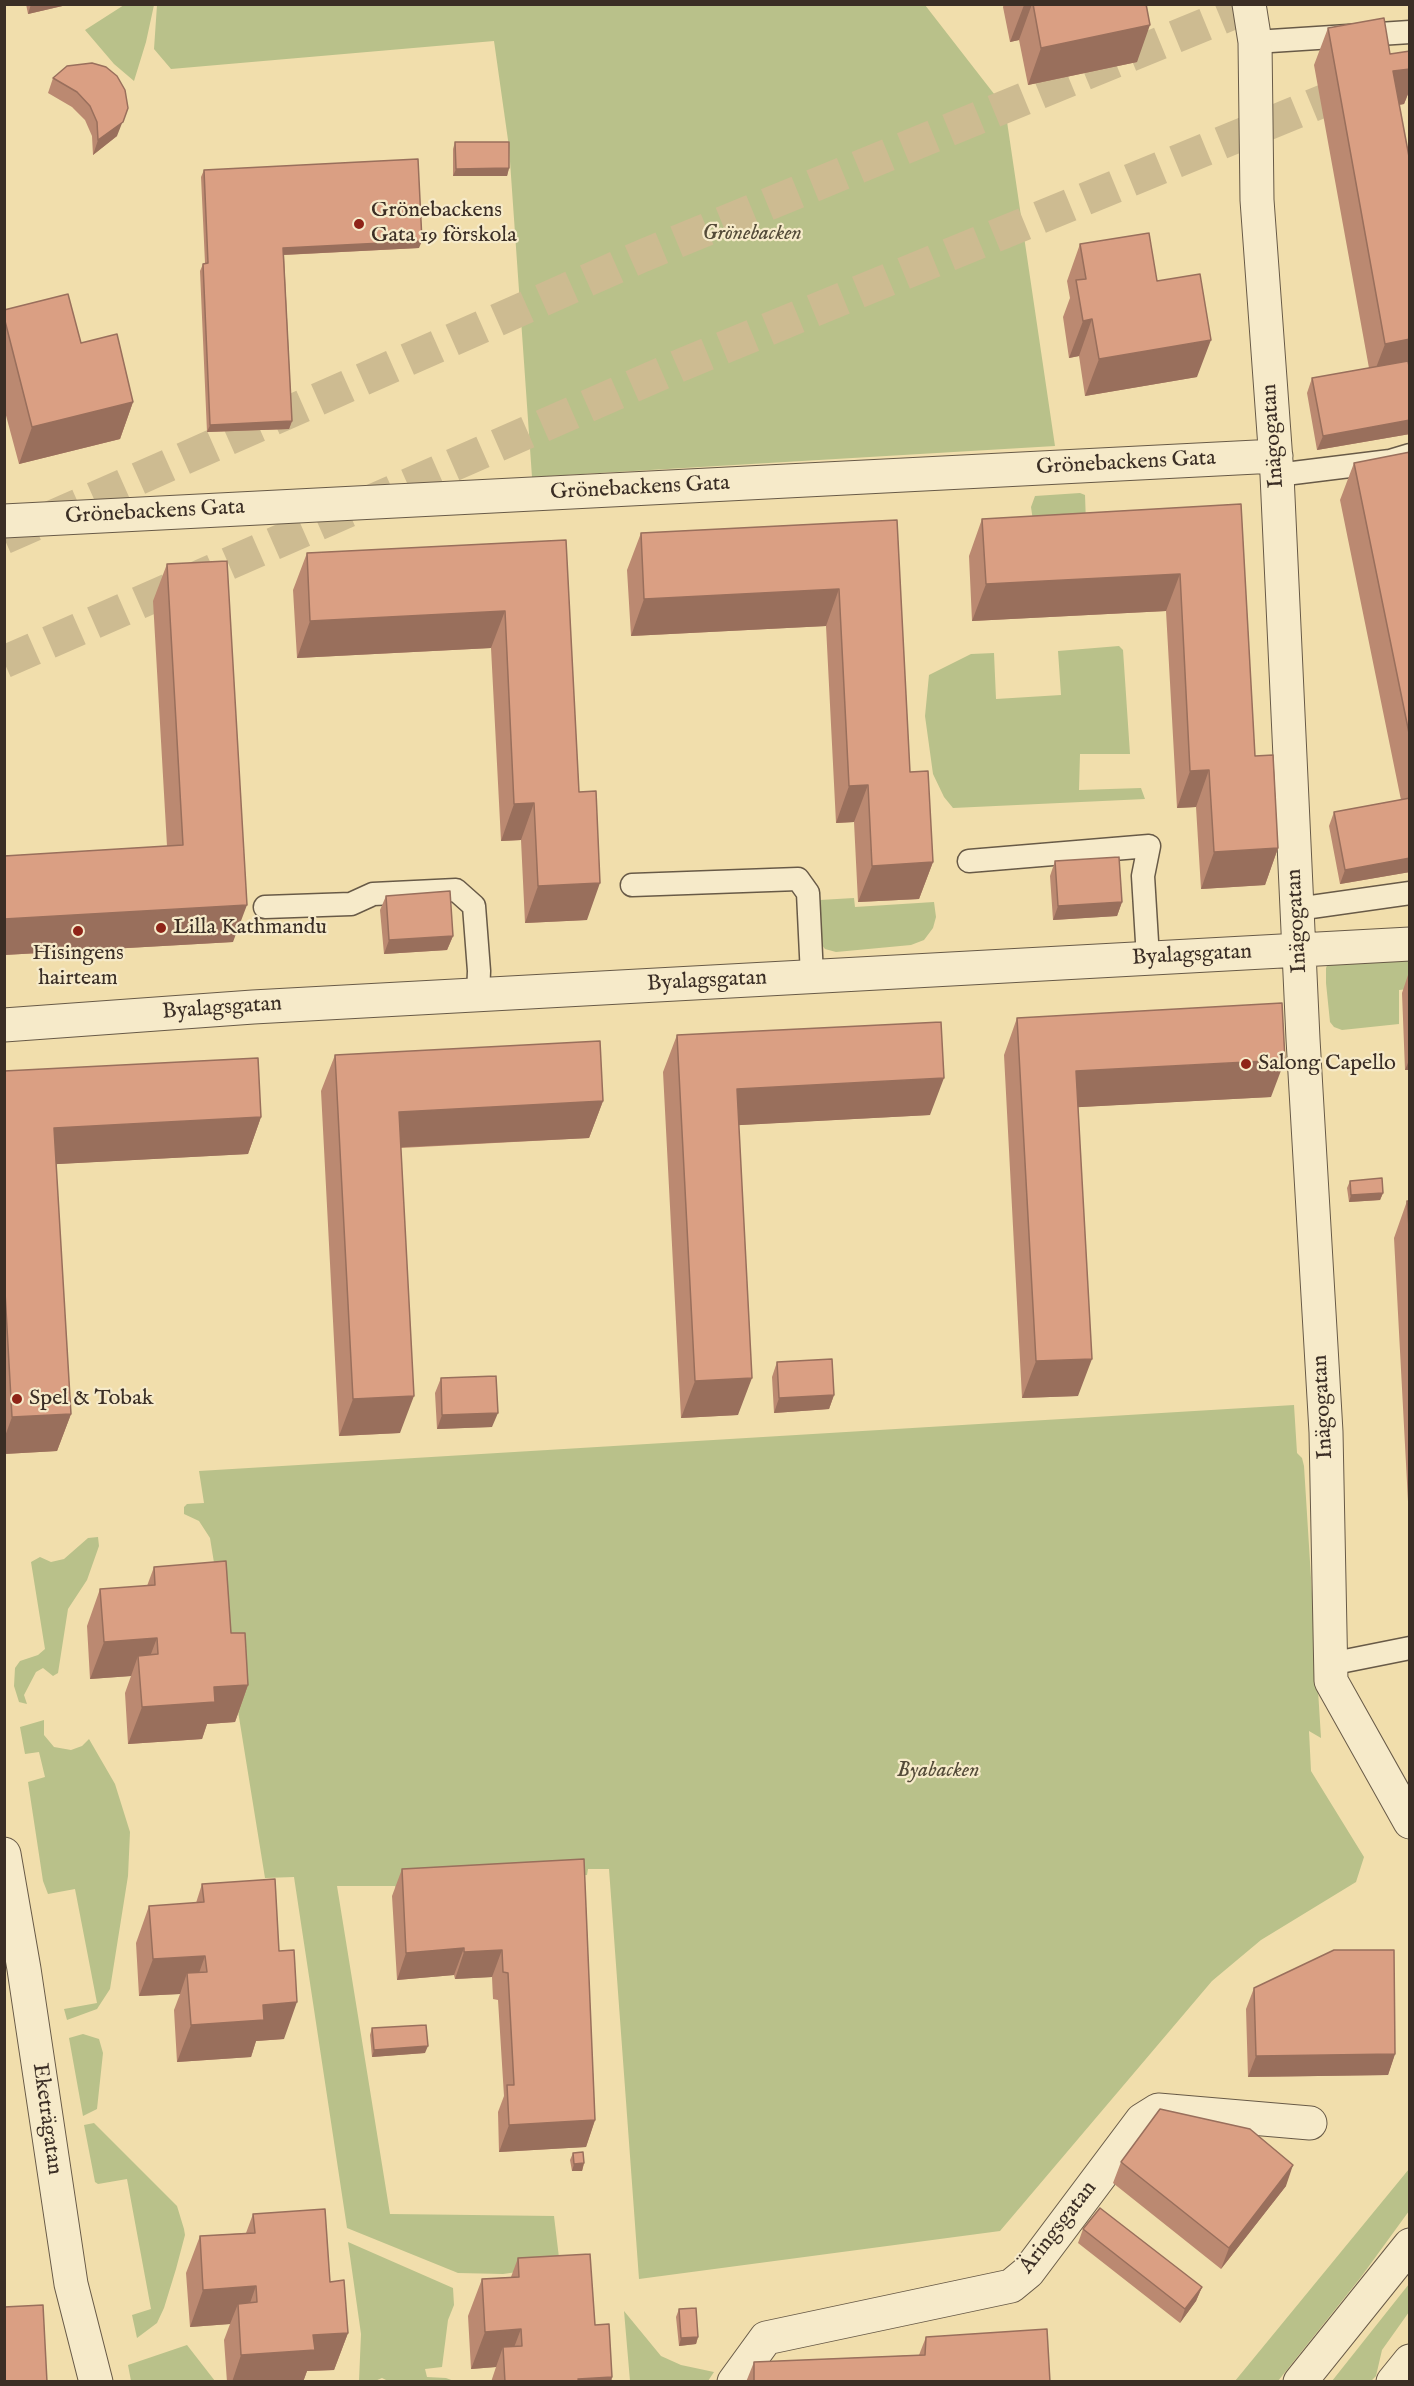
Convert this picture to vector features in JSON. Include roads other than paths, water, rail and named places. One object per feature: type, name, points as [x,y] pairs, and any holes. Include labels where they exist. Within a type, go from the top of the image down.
[{"type":"street","name":"Inägogatan","points":[[1249,4],[1255,42],[1257,200],[1276,466],[1297,909],[1326,1432],[1331,1681],[1409,1820]]},
{"type":"street","name":"Grönebackens Gata","points":[[4,520],[1276,466]]},
{"type":"street","name":"Byalagsgatan","points":[[4,1025],[253,1007],[1410,944]]},
{"type":"street","name":"Eketrägatan","points":[[4,1854],[24,1969],[71,2284],[96,2382]]},
{"type":"street","name":"Äringsgatan","points":[[734,2382],[766,2338],[1011,2286],[1028,2272],[1142,2121],[1158,2110],[1310,2123]]},
{"type":"street","points":[[1300,2382],[1410,2245]]},
{"type":"street","points":[[1393,2382],[1410,2361]]},
{"type":"lane","points":[[1255,42],[1410,32]]},
{"type":"lane","points":[[1276,466],[1390,461],[1410,456]]},
{"type":"lane","points":[[969,861],[1149,846],[1143,876],[1148,958]]},
{"type":"lane","points":[[632,885],[798,879],[808,893],[812,976]]},
{"type":"lane","points":[[265,908],[351,904],[373,894],[456,890],[474,906],[479,971],[478,995]]},
{"type":"lane","points":[[1297,909],[1410,893]]},
{"type":"lane","points":[[1330,1664],[1410,1648]]},
{"type":"tunnel","points":[[4,538],[642,256],[1255,4]]},
{"type":"tunnel","points":[[4,662],[681,365],[1333,97],[1410,71]]},
{"type":"place","name":"Grönebackens Gata 19 förskola","points":[[359,224]]},
{"type":"place","name":"Lilla Kathmandu","points":[[161,928]]},
{"type":"place","name":"Hisingens hairteam","points":[[78,931]]},
{"type":"place","name":"Salong Capello","points":[[1246,1064]]},
{"type":"place","name":"Spel & Tobak","points":[[17,1399]]},
{"type":"park label","name":"Grönebacken","points":[[752,234]]},
{"type":"park label","name":"Byabacken","points":[[938,1771]]}]
